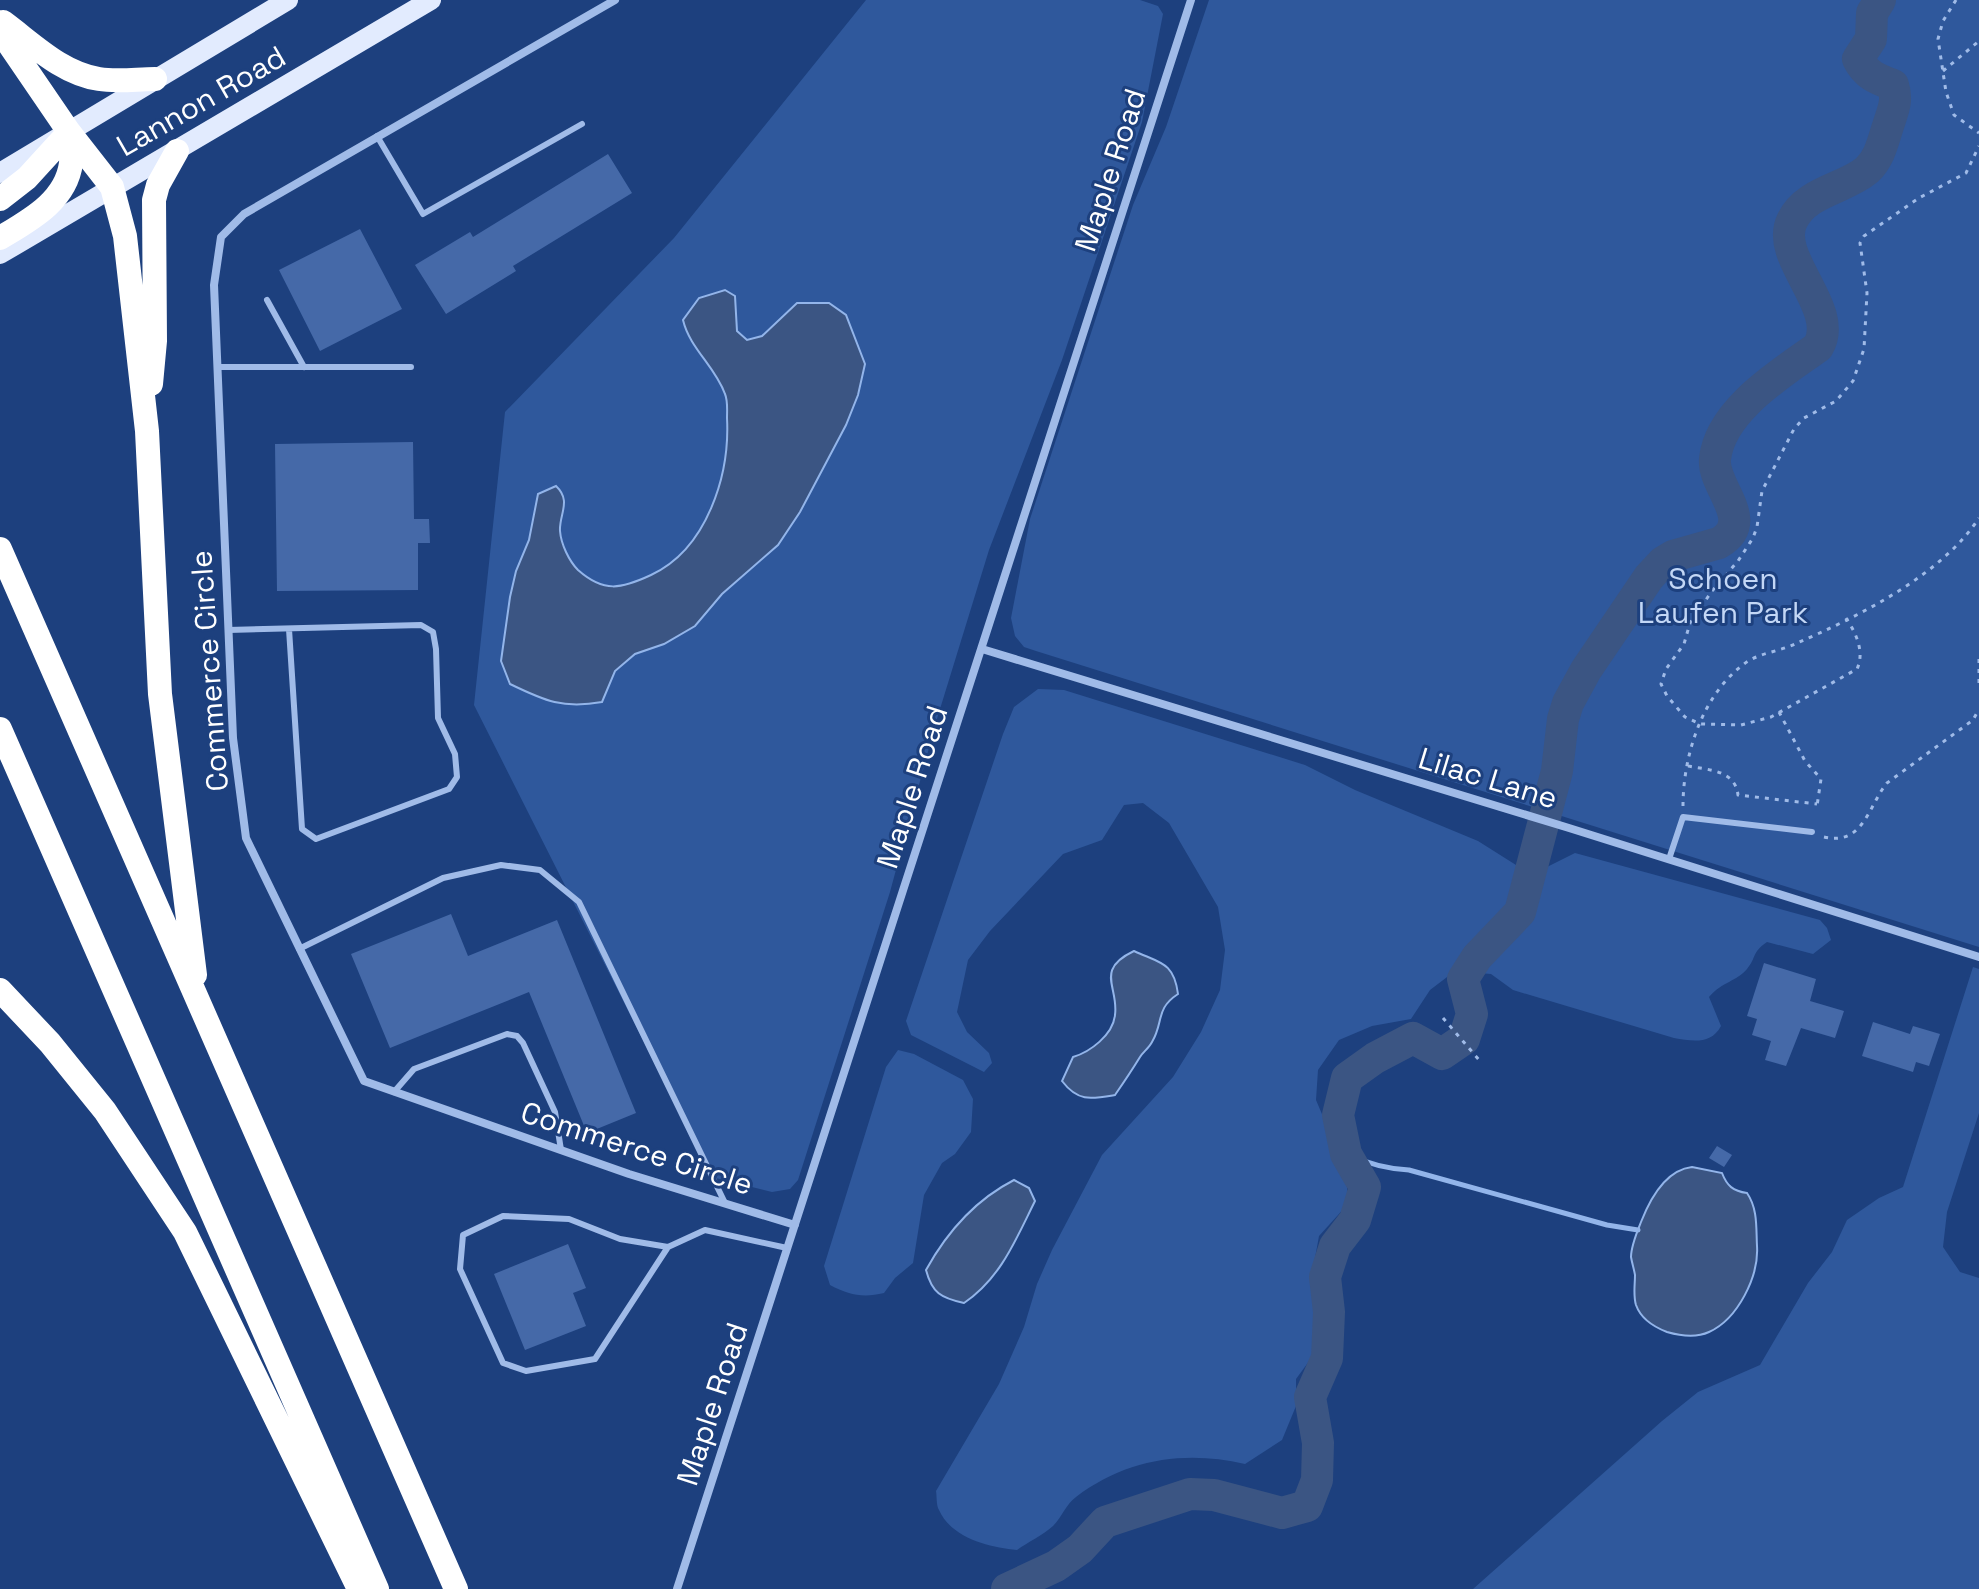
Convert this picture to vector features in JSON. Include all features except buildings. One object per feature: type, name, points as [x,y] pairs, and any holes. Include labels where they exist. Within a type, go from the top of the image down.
[{"type":"highway","points":[[0,21],[57,64],[79,74],[101,79],[155,79]]},
{"type":"highway","points":[[0,31],[69,132],[112,187],[125,236],[147,431],[160,694],[198,1001]]},
{"type":"highway","points":[[0,199],[27,178],[69,132]]},
{"type":"highway","points":[[0,238],[51,203],[65,184],[71,163],[69,132]]},
{"type":"highway","points":[[147,431],[155,341],[154,200],[158,185],[177,151]]},
{"type":"highway","points":[[0,549],[456,1589]]},
{"type":"highway","points":[[0,729],[377,1589]]},
{"type":"highway","points":[[0,990],[50,1043],[105,1111],[185,1232],[359,1589]]},
{"type":"main road","name":"Lannon Road","points":[[0,173],[288,0]]},
{"type":"main road","name":"Lannon Road","points":[[0,254],[431,0]]},
{"type":"street","name":"Commerce Circle","points":[[615,0],[244,214],[221,237],[214,285],[217,367],[233,738],[246,838],[364,1081],[561,1150],[795,1225]]},
{"type":"street","name":"Maple Road","points":[[677,1589],[1190,0]]},
{"type":"street","name":"Lilac Lane","points":[[982,649],[1979,957]]},
{"type":"lane","points":[[377,136],[423,214],[582,124]]},
{"type":"lane","points":[[267,300],[304,367]]},
{"type":"lane","points":[[217,367],[411,367]]},
{"type":"lane","points":[[228,630],[421,625],[433,632],[438,718],[455,754],[457,777],[449,789],[316,839],[302,829],[289,629]]},
{"type":"lane","points":[[1669,859],[1683,817],[1812,832]]},
{"type":"lane","points":[[299,949],[443,878],[501,865],[540,870],[579,902],[725,1203]]},
{"type":"lane","points":[[394,1092],[414,1069],[507,1034],[517,1036],[555,1112],[561,1150]]},
{"type":"lane","points":[[668,1247],[620,1239],[569,1219],[503,1216],[463,1235],[460,1269],[503,1363],[526,1371],[595,1359],[668,1247],[705,1230],[787,1248]]},
{"type":"path","points":[[1956,0],[1943,21],[1938,39],[1943,71],[1954,115],[1979,133]]},
{"type":"path","points":[[1943,71],[1979,41]]},
{"type":"path","points":[[1846,618],[1860,652],[1857,669],[1756,723],[1700,724],[1685,717],[1675,707],[1661,684],[1662,677],[1684,644],[1690,623],[1699,608],[1753,538],[1762,491],[1794,429],[1804,418],[1836,401],[1853,381],[1864,349],[1867,293],[1860,243],[1864,236],[1919,198],[1966,173],[1979,146]]},
{"type":"path","points":[[1683,817],[1687,766],[1700,724],[1722,686],[1744,663],[1793,645],[1903,589],[1953,549],[1979,520]]},
{"type":"path","points":[[1979,659],[1979,685]]},
{"type":"path","points":[[1824,837],[1843,837],[1861,829],[1887,783],[1973,720],[1979,709]]},
{"type":"path","points":[[1687,766],[1727,775],[1736,784],[1738,797],[1817,805],[1821,779],[1805,761],[1779,712]]},
{"type":"path","points":[[1443,1018],[1480,1061]]},
{"type":"green space","points":[[866,0],[1140,0],[1158,6],[1163,14],[1142,122],[1062,360],[989,550],[936,722],[890,892],[798,1180],[790,1189],[772,1192],[712,1177],[474,705],[505,412],[674,238]]},
{"type":"green space","name":"Schoen Laufen Park","points":[[1209,0],[1979,0],[1979,947],[1036,651],[1024,647],[1015,636],[1011,618],[1030,519],[1133,205],[1166,127]]},
{"type":"green space","points":[[1038,689],[1064,690],[1305,765],[1355,790],[1478,841],[1516,865],[1543,869],[1575,853],[1820,920],[1831,940],[1813,954],[1767,942],[1756,952],[1743,973],[1709,997],[1721,1026],[1706,1039],[1674,1038],[1513,990],[1491,974],[1455,971],[1430,990],[1411,1019],[1372,1026],[1339,1040],[1318,1070],[1316,1100],[1346,1171],[1348,1204],[1319,1236],[1313,1269],[1318,1290],[1318,1349],[1296,1379],[1296,1406],[1282,1440],[1245,1464],[1178,1458],[1136,1466],[1115,1474],[1076,1497],[1053,1526],[1017,1550],[984,1544],[962,1535],[945,1520],[938,1508],[936,1491],[999,1384],[1052,1250],[1102,1155],[1173,1077],[1201,1032],[1220,990],[1225,950],[1218,907],[1169,823],[1143,803],[1124,805],[1102,840],[1063,854],[990,931],[968,960],[957,1012],[967,1032],[989,1053],[992,1063],[984,1072],[911,1035],[906,1021],[1003,734],[1014,707]]},
{"type":"green space","points":[[1973,967],[1979,969],[1979,1113],[1947,1212],[1943,1247],[1960,1272],[1979,1278],[1979,1589],[1473,1589],[1698,1392],[1760,1365],[1808,1283],[1832,1252],[1847,1220],[1879,1198],[1903,1187]]},
{"type":"green space","points":[[898,1050],[914,1054],[963,1080],[973,1099],[971,1132],[955,1154],[942,1163],[924,1195],[913,1263],[895,1278],[884,1293],[856,1295],[830,1285],[824,1266],[886,1067]]},
{"type":"shaded area","points":[[725,290],[735,296],[737,331],[747,340],[762,336],[797,303],[829,303],[846,315],[865,364],[858,395],[846,425],[800,512],[778,545],[722,594],[695,626],[664,644],[635,654],[615,671],[602,702],[576,705],[554,702],[510,684],[501,661],[510,597],[516,571],[529,540],[538,494],[556,486],[561,492],[564,502],[560,531],[566,552],[578,570],[605,585],[622,586],[651,575],[687,548],[700,529],[719,486],[724,463],[727,403],[721,384],[691,340],[683,320],[699,298]]},
{"type":"shaded area","points":[[1134,951],[1169,969],[1178,994],[1166,1005],[1156,1035],[1115,1095],[1079,1096],[1062,1081],[1073,1057],[1093,1047],[1110,1029],[1115,1015],[1111,972],[1122,958]]},
{"type":"shaded area","points":[[1692,1167],[1722,1173],[1731,1187],[1747,1193],[1755,1212],[1757,1258],[1745,1295],[1729,1317],[1709,1332],[1688,1336],[1662,1330],[1648,1322],[1638,1310],[1631,1257],[1636,1235],[1654,1195],[1674,1174]]},
{"type":"shaded area","points":[[1014,1180],[1029,1188],[1035,1201],[1006,1257],[988,1282],[964,1303],[943,1296],[931,1284],[926,1270],[934,1256],[975,1207]]},
{"type":"waterway","points":[[1007,1589],[1056,1566],[1080,1549],[1105,1522],[1190,1494],[1214,1495],[1282,1513],[1307,1506],[1317,1480],[1318,1443],[1310,1397],[1327,1358],[1329,1312],[1325,1277],[1335,1246],[1355,1220],[1365,1187],[1346,1154],[1338,1115],[1347,1078],[1375,1058],[1413,1038],[1442,1054],[1464,1039],[1472,1014],[1463,979],[1477,957],[1520,912],[1557,771],[1568,703],[1586,670],[1649,577],[1663,562],[1673,556],[1719,543],[1730,534],[1734,514],[1716,470],[1719,441],[1740,409],[1771,381],[1818,347],[1823,332],[1815,300],[1792,251],[1789,235],[1792,221],[1807,203],[1867,170],[1880,149],[1893,110],[1893,85],[1872,76],[1858,59],[1871,39],[1872,13],[1880,0]]},
{"type":"waterway","points":[[1346,1154],[1376,1165],[1409,1170],[1607,1225],[1638,1230]]}]
